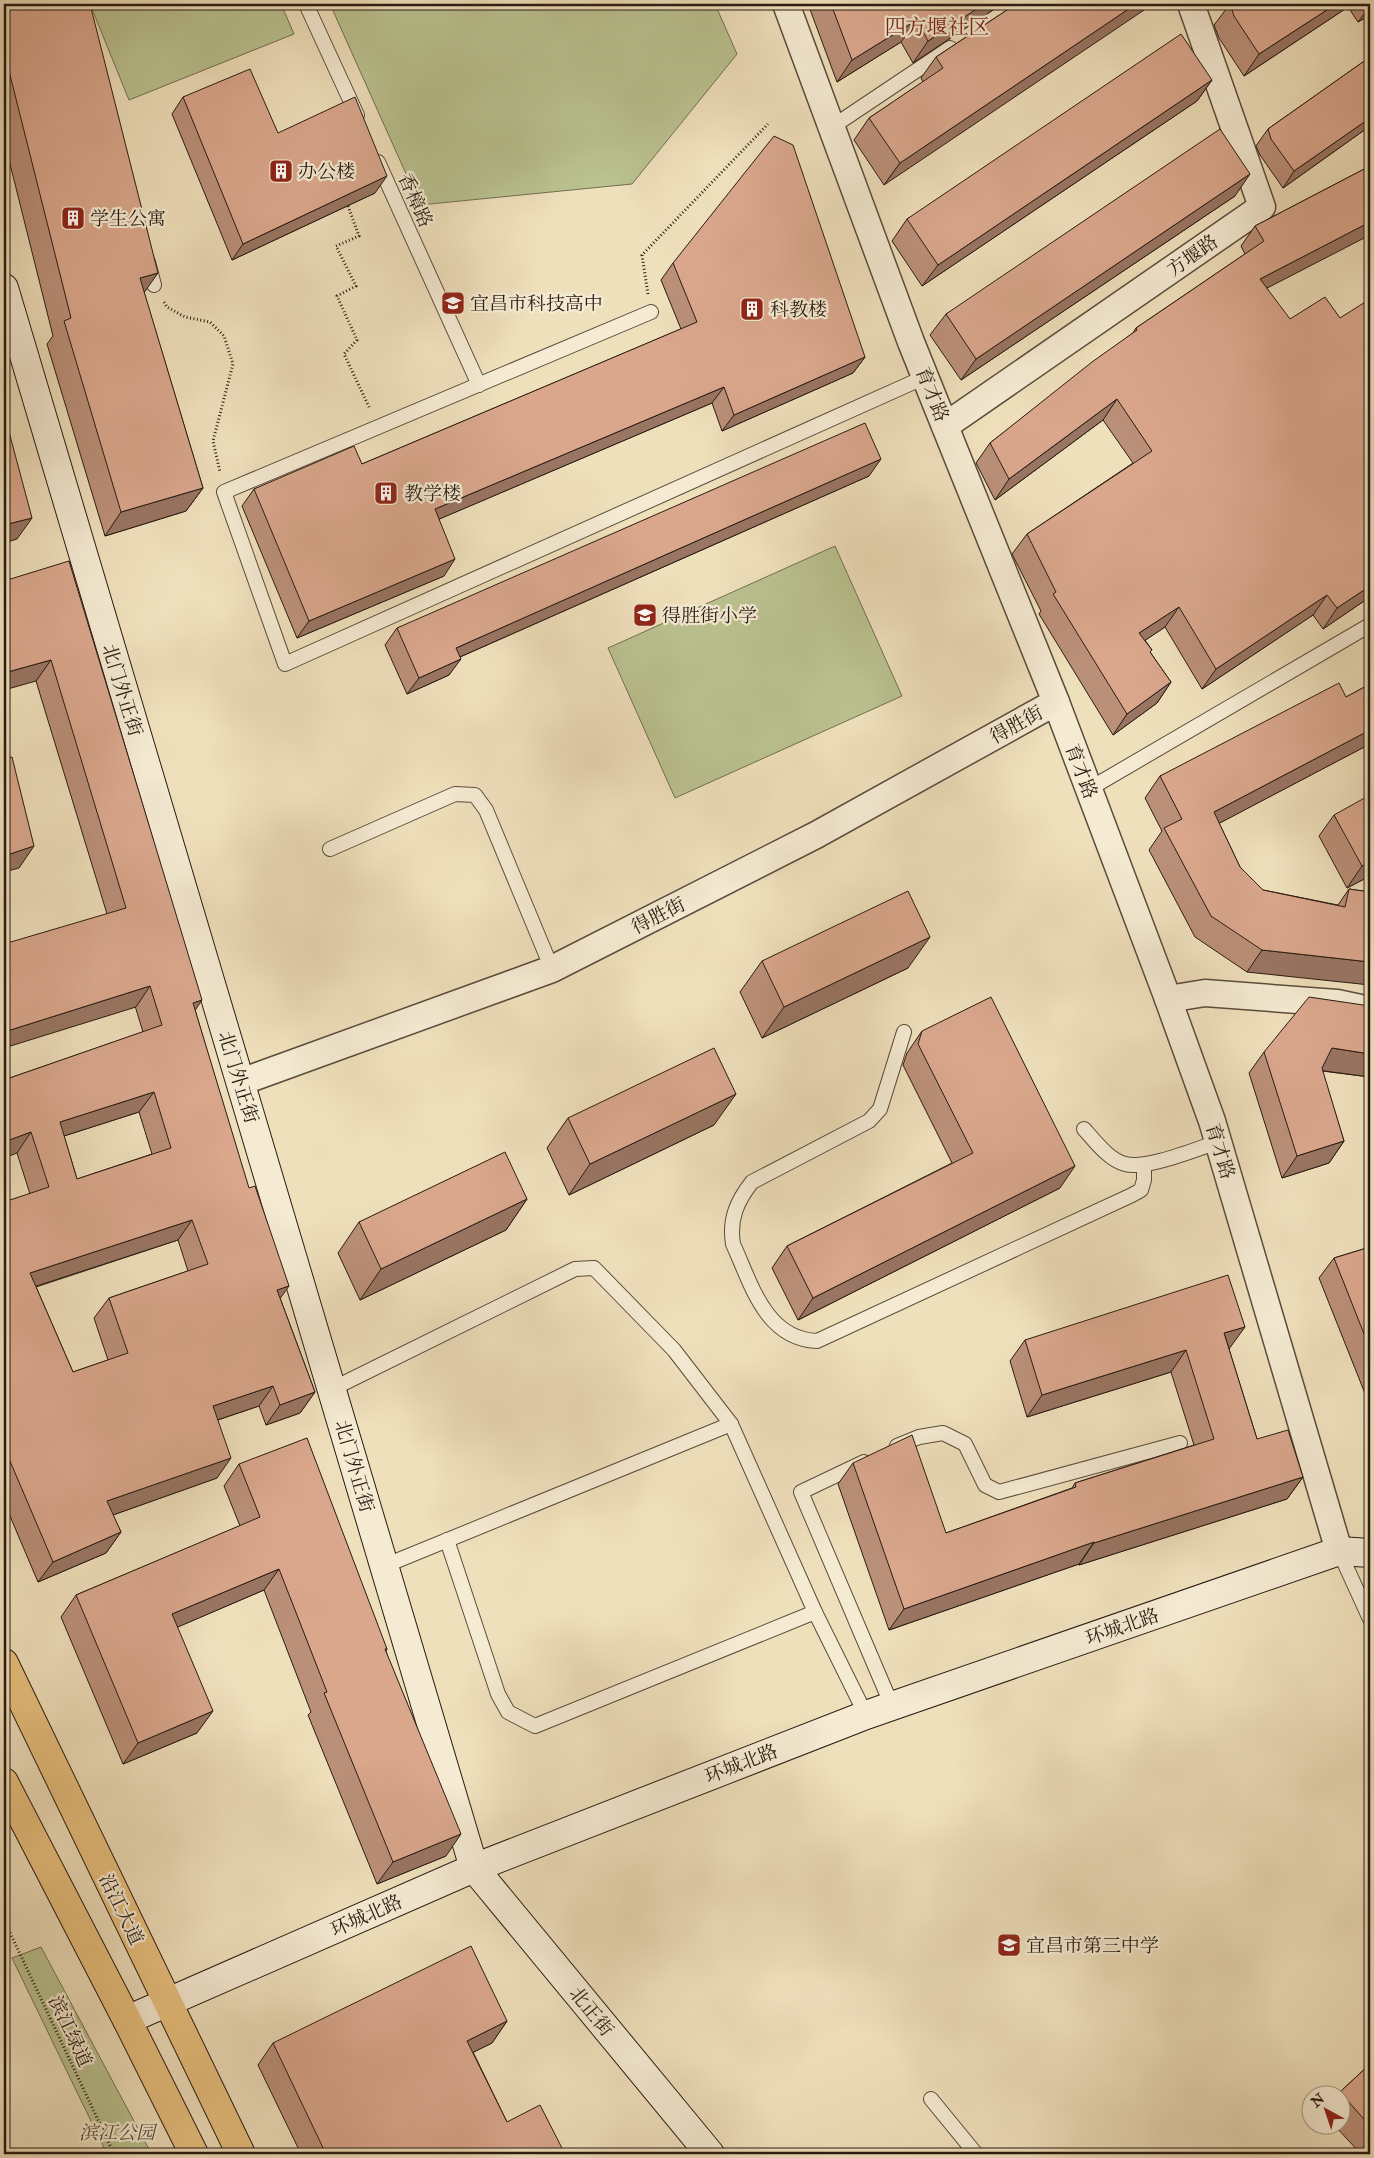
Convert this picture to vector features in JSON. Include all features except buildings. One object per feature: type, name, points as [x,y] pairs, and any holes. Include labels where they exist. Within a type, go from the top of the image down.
[{"type":"main road","name":"沿江大道","points":[[4,1663],[241,2154]]},
{"type":"main road","points":[[4,1782],[194,2154]]},
{"type":"street","name":"育才路","points":[[786,4],[925,377],[1056,702],[1168,999],[1218,1142],[1339,1551]]},
{"type":"street","name":"方堰路","points":[[945,426],[1262,207],[1191,4]]},
{"type":"street","name":"北门外正街","points":[[4,288],[474,1868]]},
{"type":"street","name":"得胜街","points":[[241,1082],[552,968],[816,835],[1056,702]]},
{"type":"street","points":[[1168,999],[1205,993],[1337,1003],[1370,1010]]},
{"type":"street","name":"环城北路","points":[[127,2020],[474,1868],[866,1715],[1339,1551],[1370,1553]]},
{"type":"street","name":"北正街","points":[[474,1868],[710,2154]]},
{"type":"lane","points":[[306,4],[364,131]]},
{"type":"lane","points":[[832,127],[961,41]]},
{"type":"lane","name":"香樟路","points":[[372,149],[479,385]]},
{"type":"lane","points":[[144,248],[154,285]]},
{"type":"lane","points":[[651,312],[224,492],[285,664],[925,377]]},
{"type":"lane","points":[[1089,789],[1370,625]]},
{"type":"lane","points":[[330,849],[455,794],[475,795],[486,810],[552,968]]},
{"type":"lane","points":[[904,1032],[880,1109],[869,1121],[752,1182],[733,1212],[731,1231],[733,1244],[765,1313],[779,1327],[793,1335],[805,1340],[817,1341],[1132,1195],[1141,1190],[1144,1180],[1144,1166]]},
{"type":"lane","points":[[1084,1129],[1112,1158],[1125,1164],[1144,1166],[1218,1142]]},
{"type":"lane","points":[[332,1389],[575,1268],[594,1268],[674,1350],[731,1424],[815,1612],[866,1715]]},
{"type":"lane","points":[[384,1566],[731,1424]]},
{"type":"lane","points":[[892,1706],[801,1492],[919,1436],[943,1433],[965,1444],[985,1485],[999,1492],[1180,1443]]},
{"type":"lane","points":[[447,1540],[498,1694],[508,1712],[535,1726],[815,1612]]},
{"type":"lane","points":[[1339,1551],[1370,1619]]},
{"type":"lane","points":[[931,2099],[976,2154]]},
{"type":"path","points":[[651,312],[642,255],[768,124]]},
{"type":"path","points":[[348,206],[359,236],[336,246],[356,286],[337,296],[357,340],[344,354],[372,412]]},
{"type":"path","points":[[154,285],[167,307],[185,317],[210,322],[224,336],[233,364],[213,441],[224,492]]},
{"type":"path","name":"滨江绿道","points":[[4,1920],[114,2154]]},
{"type":"green space","points":[[90,4],[281,4],[294,34],[129,100]]},
{"type":"green space","points":[[330,4],[715,4],[737,54],[632,184],[420,205]]},
{"type":"green space","points":[[835,546],[902,696],[675,798],[608,648]]},
{"type":"green space","name":"滨江公园","points":[[41,1947],[151,2154],[107,2154],[12,1958]]},
{"type":"place","name":"办公楼","points":[[281,171]]},
{"type":"place","name":"学生公寓","points":[[73,218]]},
{"type":"place","name":"宜昌市科技高中","points":[[453,303]]},
{"type":"place","name":"科教楼","points":[[752,309]]},
{"type":"place","name":"教学楼","points":[[386,493]]},
{"type":"place","name":"得胜街小学","points":[[645,615]]},
{"type":"place","name":"宜昌市第三中学","points":[[1009,1945]]},
{"type":"district","name":"四方堰社区","points":[[937,27]]}]
